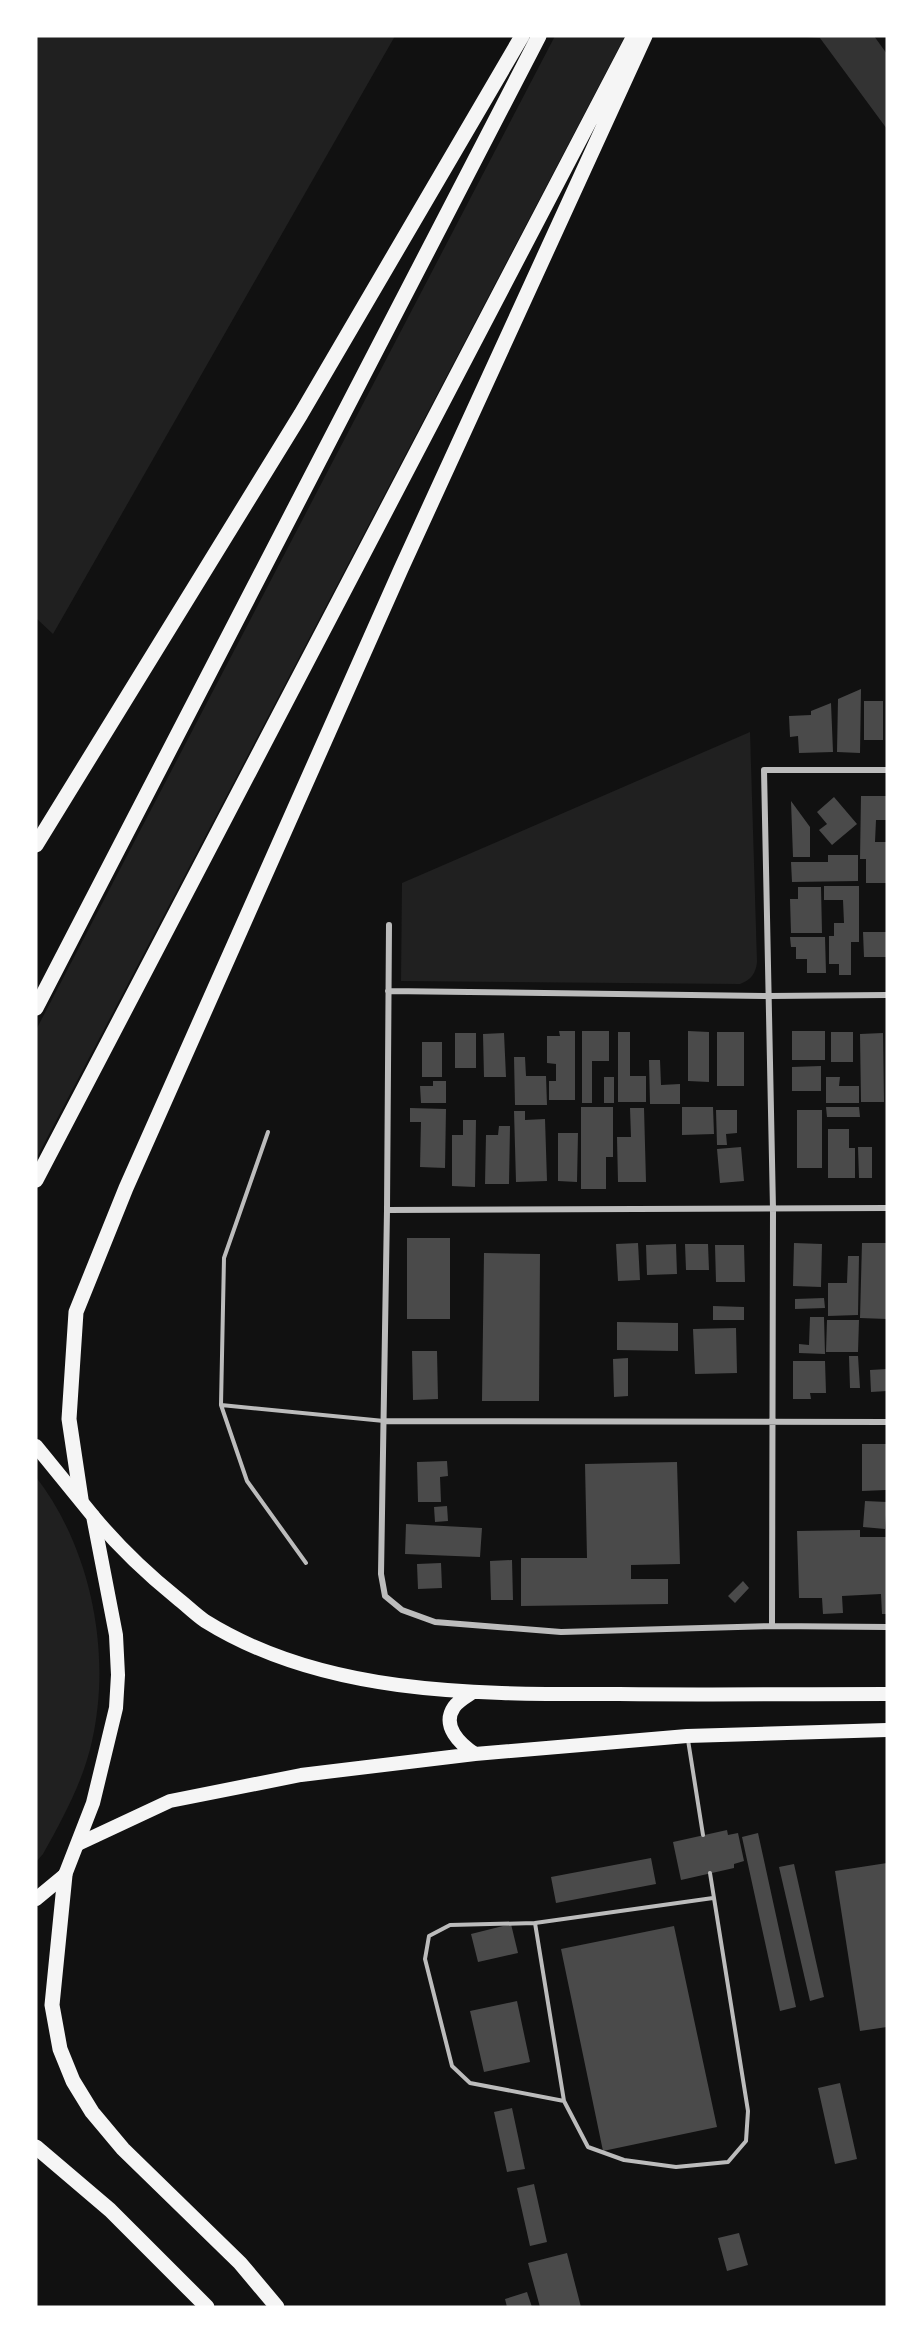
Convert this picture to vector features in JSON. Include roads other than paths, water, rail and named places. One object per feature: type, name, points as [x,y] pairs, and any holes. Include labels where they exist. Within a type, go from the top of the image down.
[{"type":"highway","points":[[36,845],[301,414],[522,36]]},
{"type":"highway","points":[[36,1008],[539,36]]},
{"type":"highway","points":[[36,1180],[634,36]]},
{"type":"highway","points":[[81,1499],[69,1419],[76,1312],[126,1188],[400,569],[645,36]]},
{"type":"highway","points":[[65,1875],[52,2005],[60,2049],[73,2081],[92,2112],[123,2149],[240,2263],[277,2307]]},
{"type":"highway","points":[[36,2147],[110,2210],[207,2307]]},
{"type":"main road","points":[[36,1446],[118,1546],[154,1580],[204,1620],[250,1644],[302,1664],[368,1682],[473,1692],[708,1695],[887,1694]]},
{"type":"main road","points":[[36,1899],[65,1875],[78,1844],[93,1803],[116,1708],[116,1635],[93,1516]]},
{"type":"main road","points":[[473,1692],[455,1705],[451,1714],[451,1727],[461,1745],[476,1754]]},
{"type":"main road","points":[[78,1844],[170,1801],[301,1775],[476,1754],[687,1736],[887,1730]]},
{"type":"street","points":[[772,1626],[773,1209],[764,770],[887,770]]},
{"type":"street","points":[[388,925],[387,1210],[381,1574],[385,1596],[402,1610],[435,1622],[561,1632],[772,1626],[887,1627]]},
{"type":"street","points":[[388,991],[769,996],[887,995]]},
{"type":"street","points":[[387,1210],[887,1208]]},
{"type":"street","points":[[384,1421],[887,1422]]},
{"type":"lane","points":[[268,1132],[224,1258],[222,1405],[247,1481],[306,1563]]},
{"type":"lane","points":[[222,1405],[384,1421]]},
{"type":"lane","points":[[687,1736],[703,1835]]},
{"type":"lane","points":[[535,1923],[564,2101],[588,2147],[624,2160],[676,2167],[729,2162],[746,2141],[748,2111],[710,1873]]},
{"type":"lane","points":[[564,2101],[471,2084],[452,2066],[425,1959],[429,1936],[450,1925],[535,1923],[713,1898]]}]
